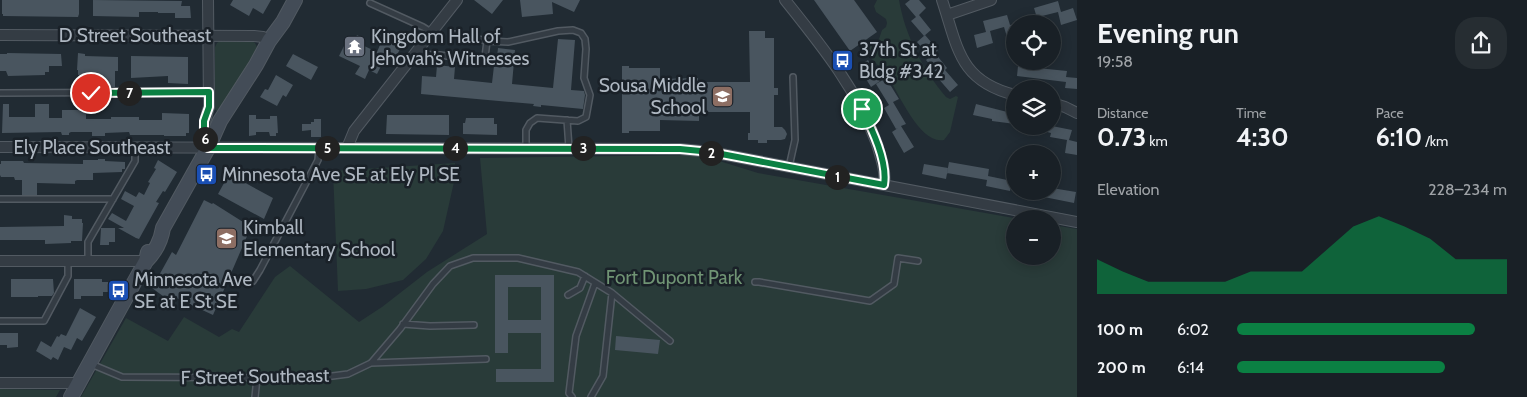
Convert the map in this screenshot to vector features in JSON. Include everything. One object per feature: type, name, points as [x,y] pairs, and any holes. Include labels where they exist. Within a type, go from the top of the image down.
[{"type":"main road","points":[[273,36],[278,20],[289,0]]},
{"type":"main road","points":[[71,397],[146,261],[148,249],[158,230],[163,228],[208,148],[220,121],[295,0]]},
{"type":"main road","points":[[208,148],[235,111],[239,100],[239,92]]},
{"type":"street","points":[[208,0],[209,107],[204,121],[204,134],[208,148]]},
{"type":"street","points":[[347,148],[354,131],[457,0]]},
{"type":"street","points":[[784,0],[834,63],[862,109],[884,167],[884,185]]},
{"type":"street","points":[[942,0],[962,57],[972,73],[991,88],[1006,92]]},
{"type":"street","points":[[947,14],[991,0]]},
{"type":"street","name":"D Street Southeast","points":[[0,35],[273,36]]},
{"type":"street","points":[[1061,106],[1077,113]]},
{"type":"street","points":[[209,107],[214,116],[220,121]]},
{"type":"street","name":"Ely Place Southeast","points":[[0,147],[680,149],[789,167],[1077,222]]},
{"type":"street","points":[[0,261],[146,261]]},
{"type":"street","points":[[0,383],[79,383]]},
{"type":"lane","points":[[370,3],[432,33]]},
{"type":"lane","points":[[455,34],[508,42],[558,31],[573,30],[581,33],[585,39],[584,78],[590,95],[586,117],[578,121],[537,118],[530,122],[526,130],[526,148]]},
{"type":"lane","points":[[415,54],[440,55],[482,61],[485,57],[487,40]]},
{"type":"lane","points":[[789,167],[795,140],[793,77]]},
{"type":"lane","points":[[0,93],[209,92]]},
{"type":"lane","points":[[567,120],[568,148]]},
{"type":"lane","points":[[88,261],[88,242],[135,161],[135,147]]},
{"type":"lane","points":[[253,281],[318,160],[319,148]]},
{"type":"lane","points":[[0,199],[113,199]]},
{"type":"lane","name":"F Street Southeast","points":[[90,363],[122,377],[257,378],[325,377],[348,374],[371,363],[404,324],[433,284],[450,266],[472,258],[518,258],[578,272],[612,294],[670,341]]},
{"type":"lane","points":[[754,282],[870,301],[894,284],[898,258],[918,261]]},
{"type":"lane","points":[[0,321],[44,321],[68,276],[68,261]]},
{"type":"lane","points":[[568,295],[580,288],[585,276]]},
{"type":"lane","points":[[572,397],[569,393],[576,336],[595,283]]},
{"type":"lane","points":[[591,397],[603,376],[612,294]]},
{"type":"lane","points":[[404,324],[430,326],[474,325]]},
{"type":"lane","points":[[371,363],[486,360]]},
{"type":"lane","points":[[255,397],[257,378]]},
{"type":"green space","points":[[877,0],[899,0],[910,39],[923,64],[946,97],[950,99],[958,97],[950,132],[944,140],[935,139],[927,135],[919,127],[886,74],[867,52],[867,48],[879,39],[887,23],[886,19],[876,12],[874,6]]},
{"type":"green space","points":[[220,41],[252,41],[257,47],[224,108],[218,113],[215,109],[215,47]]},
{"type":"green space","name":"Fort Dupont Park","points":[[700,155],[758,173],[1006,217],[1006,265],[1061,265],[1061,226],[1077,229],[1077,397],[81,397],[126,318],[168,341],[184,317],[219,337],[232,329],[239,332],[275,277],[290,266],[359,322],[382,307],[427,272],[487,234],[480,158]]},
{"type":"green space","points":[[455,163],[456,173],[443,231],[426,259],[403,280],[366,289],[338,291],[333,171]]},
{"type":"green space","points":[[0,389],[60,390],[56,397],[0,397]]},
{"type":"building","points":[[2,0],[79,0],[79,14],[78,17],[3,16]]},
{"type":"building","points":[[93,0],[182,1],[181,6],[190,6],[191,18],[175,18],[175,13],[158,12],[139,12],[139,17],[93,16]]},
{"type":"building","points":[[233,0],[271,0],[263,14],[253,8],[249,16],[230,5]]},
{"type":"building","points":[[474,0],[503,0],[492,14]]},
{"type":"building","points":[[520,0],[580,0],[574,12],[552,2],[553,14],[522,17]]},
{"type":"building","points":[[814,0],[854,0],[877,32],[850,51]]},
{"type":"building","points":[[910,0],[919,0],[926,8],[919,15],[931,30],[924,36],[911,21],[916,17],[905,4]]},
{"type":"building","points":[[1058,1],[1061,12],[1073,8],[1077,20],[1061,25],[1061,15],[1059,15],[1058,12],[1036,15],[1034,8]]},
{"type":"building","points":[[1006,15],[1006,34],[1004,27],[990,31],[993,43],[977,48],[974,35],[986,32],[983,21]]},
{"type":"building","points":[[749,31],[765,31],[765,38],[774,38],[774,88],[778,88],[778,95],[774,95],[774,127],[782,127],[785,130],[787,134],[785,139],[767,140],[767,143],[758,143],[758,140],[748,140],[750,112],[705,112],[699,113],[699,121],[660,120],[660,131],[629,131],[629,133],[622,133],[622,66],[629,66],[629,68],[660,68],[660,79],[698,78],[698,82],[750,82]]},
{"type":"building","name":"Kingdom Hall of Jehovah’s Witnesses","points":[[385,33],[399,39],[397,44],[401,47],[397,55],[388,52],[377,74],[369,70],[365,79],[355,74],[360,66],[339,56],[348,38],[354,41],[357,35],[363,38],[360,44],[377,52]]},
{"type":"building","points":[[925,35],[938,50],[935,53],[947,68],[945,70],[958,85],[950,92],[926,60],[930,57],[917,42]]},
{"type":"building","points":[[558,39],[575,40],[571,90],[584,91],[583,109],[541,105],[541,107],[533,106],[534,104],[421,94],[422,76],[436,77],[437,65],[455,67],[454,79],[492,83],[498,48],[515,50],[512,84],[553,88]]},
{"type":"building","points":[[78,53],[85,54],[85,56],[118,57],[118,71],[115,71],[115,87],[91,87],[91,75],[78,75]]},
{"type":"building","points":[[0,54],[61,54],[62,66],[49,66],[49,72],[45,72],[45,75],[8,76],[6,71],[0,71]]},
{"type":"building","points":[[293,54],[318,67],[311,80],[286,66]]},
{"type":"building","points":[[131,56],[188,57],[188,84],[168,83],[168,76],[131,78]]},
{"type":"building","points":[[868,60],[880,81],[871,87],[858,66]]},
{"type":"building","points":[[1018,70],[1067,71],[1066,77],[1077,78],[1077,89],[1065,88],[1066,82],[1061,80],[1017,76]]},
{"type":"building","points":[[276,75],[293,85],[286,97],[283,95],[277,106],[260,97],[265,89],[268,90]]},
{"type":"building","points":[[886,78],[899,99],[893,102],[906,124],[901,126],[914,147],[904,153],[892,132],[898,128],[896,129],[884,108],[889,105],[876,84]]},
{"type":"building","points":[[3,104],[9,104],[9,117],[35,117],[35,104],[49,104],[49,118],[62,118],[62,110],[86,110],[86,119],[139,117],[139,120],[162,120],[162,113],[189,114],[189,133],[186,133],[186,136],[130,135],[129,132],[105,133],[105,136],[92,136],[92,132],[71,132],[69,135],[62,135],[61,132],[2,133]]},
{"type":"building","points":[[976,104],[1006,112],[1006,123],[992,121],[992,119],[973,115]]},
{"type":"building","points":[[249,115],[256,115],[256,119],[270,119],[270,116],[277,116],[278,133],[276,133],[276,136],[270,136],[269,132],[256,132],[256,135],[249,136]]},
{"type":"building","points":[[387,115],[449,115],[449,135],[386,134]]},
{"type":"building","points":[[466,118],[494,118],[494,124],[497,124],[497,135],[463,134],[463,123],[465,123]]},
{"type":"building","points":[[314,119],[321,119],[321,137],[311,137],[311,130],[302,131],[302,124],[311,124],[311,122],[314,122]]},
{"type":"building","points":[[1061,128],[1072,130],[1069,140],[1077,142],[1077,155],[1065,153],[1067,140],[1050,137],[1050,135],[1061,135]]},
{"type":"building","points":[[98,159],[125,162],[125,169],[122,169],[122,172],[93,173],[93,180],[77,180],[75,184],[37,183],[37,195],[22,195],[22,180],[15,180],[14,177],[1,177],[0,175],[1,161],[83,164],[83,160]]},
{"type":"building","points":[[158,160],[177,172],[165,192],[163,191],[156,202],[159,203],[139,239],[118,228],[124,228],[108,219],[112,213],[126,221],[134,206],[121,199],[125,191],[136,197],[139,192],[144,195]]},
{"type":"building","points":[[949,162],[989,169],[988,176],[1006,180],[1006,190],[986,186],[987,180],[947,173]]},
{"type":"building","points":[[924,164],[948,168],[946,179],[922,174]]},
{"type":"building","points":[[229,174],[273,198],[264,219],[218,194]]},
{"type":"building","points":[[1061,190],[1076,192],[1074,203],[1059,200],[1061,200]]},
{"type":"building","points":[[204,200],[213,203],[251,227],[213,315],[170,295],[167,299],[152,288],[172,252],[176,255]]},
{"type":"building","points":[[64,215],[72,216],[72,219],[82,219],[82,241],[45,244],[45,240],[0,240],[0,227],[64,226]]},
{"type":"building","points":[[101,228],[115,228],[115,242],[109,242],[109,245],[100,245]]},
{"type":"building","points":[[495,275],[554,275],[554,382],[496,382],[496,369],[541,369],[541,333],[508,333],[508,353],[495,353]],"holes":[[[508,287],[541,287],[541,320],[508,320]]]},
{"type":"building","points":[[11,279],[53,279],[54,293],[52,296],[11,297]]},
{"type":"building","points":[[74,279],[102,279],[102,282],[108,282],[108,292],[103,292],[103,296],[81,296],[81,299],[74,299]]},
{"type":"building","points":[[80,308],[96,317],[82,341],[77,338],[71,350],[64,347],[58,360],[53,357],[51,360],[36,351],[41,341],[51,347],[57,336],[59,337],[61,334],[66,336]]},
{"type":"building","points":[[0,333],[18,333],[18,347],[7,348],[7,345],[0,345]]},
{"type":"building","points":[[616,336],[660,340],[658,354],[615,350]]},
{"type":"place","name":"Kingdom Hall of Jehovah’s Witnesses","points":[[355,47]]},
{"type":"place","name":"37th St at Bldg #342","points":[[843,60]]},
{"type":"place","name":"Sousa Middle School","points":[[722,96]]},
{"type":"place","name":"Minnesota Ave SE at Ely Pl SE","points":[[206,174]]},
{"type":"place","name":"Kimball Elementary School","points":[[227,238]]},
{"type":"place","name":"Minnesota Ave SE at E St SE","points":[[118,290]]},
{"type":"route","points":[[91,93],[209,92],[209,107],[204,121],[204,134],[208,148],[680,149],[711,152],[884,185],[884,167],[862,109]]}]
